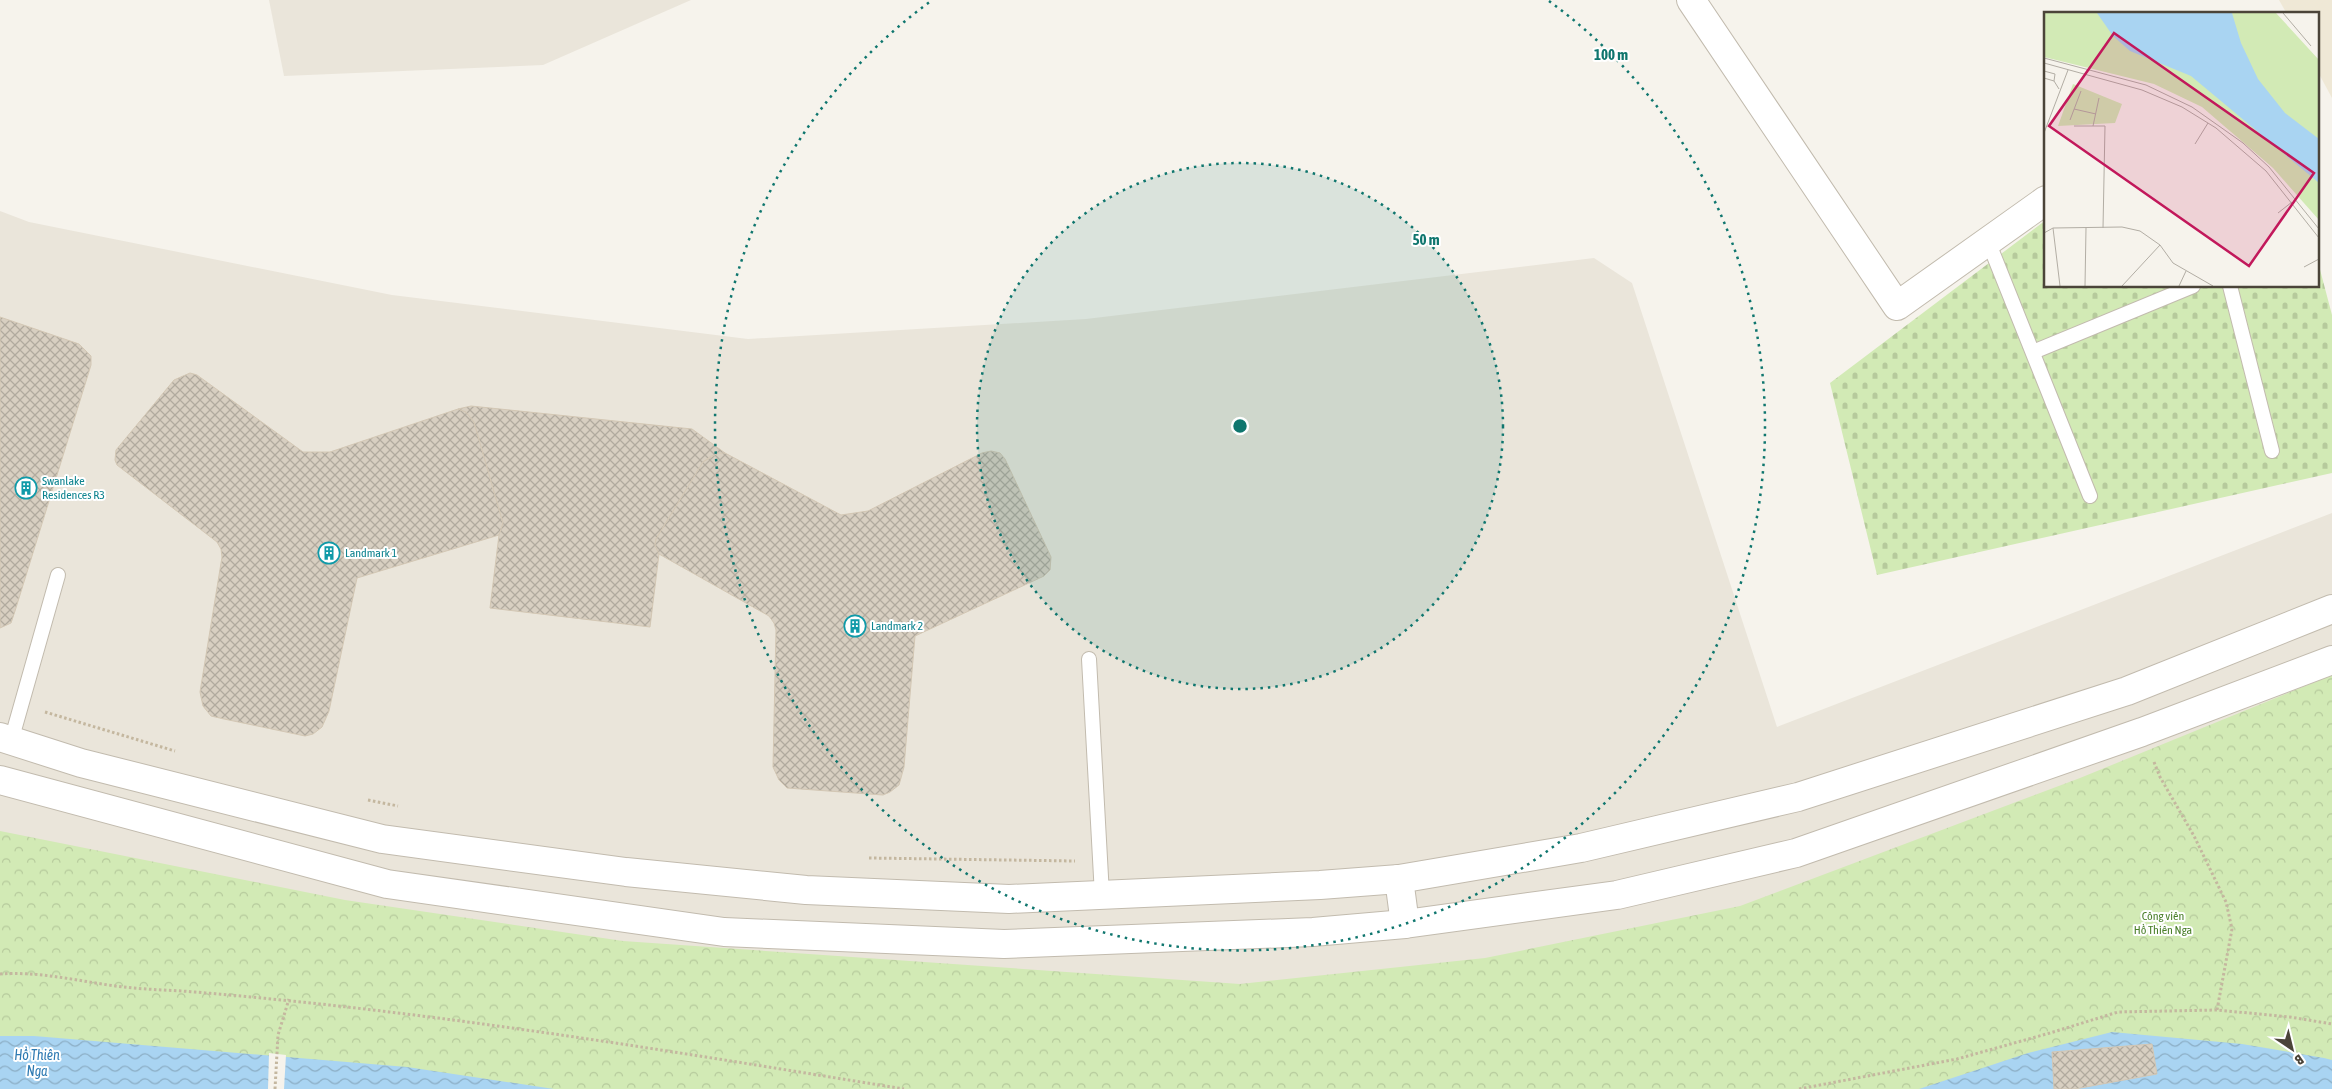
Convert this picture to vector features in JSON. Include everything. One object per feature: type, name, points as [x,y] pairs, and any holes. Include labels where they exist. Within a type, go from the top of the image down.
[{"type":"street","points":[[1691,0],[1897,306],[2044,201]]},
{"type":"street","points":[[5,739],[81,763],[382,839],[626,872],[806,890],[1009,899],[1399,879],[1581,848],[1798,797],[2127,691],[2332,609]]},
{"type":"street","points":[[0,780],[387,884],[724,932],[1004,944],[1313,932],[1405,924],[1618,895],[1796,853],[2142,732],[2332,660]]},
{"type":"street","points":[[2127,691],[2142,732]]},
{"type":"street","points":[[289,859],[302,819]]},
{"type":"street","points":[[1399,879],[1405,924]]},
{"type":"lane","points":[[1988,241],[2090,496]]},
{"type":"lane","points":[[2033,352],[2188,288]]},
{"type":"lane","points":[[2231,288],[2272,451]]},
{"type":"lane","points":[[5,739],[21,704],[58,575]]},
{"type":"lane","points":[[1090,659],[1102,895]]},
{"type":"path","points":[[21,704],[111,734],[178,752]]},
{"type":"path","points":[[2142,732],[2160,777],[2194,836],[2226,902],[2232,929],[2217,1010]]},
{"type":"path","points":[[367,799],[402,807]]},
{"type":"path","points":[[863,858],[1100,861]]},
{"type":"path","points":[[0,974],[25,972],[123,987],[289,999],[425,1016],[715,1058],[904,1089]]},
{"type":"path","points":[[275,1089],[278,1035],[289,999]]},
{"type":"path","points":[[1799,1089],[1957,1059],[2050,1034],[2118,1012],[2217,1010],[2290,1017],[2332,1024]]},
{"type":"shaded area","points":[[269,0],[691,0],[543,65],[284,76]]},
{"type":"shaded area","points":[[2279,0],[2332,0],[2332,98],[2320,76],[2320,12],[2286,12]]},
{"type":"shaded area","points":[[0,211],[29,222],[392,295],[748,339],[1086,319],[1594,258],[1632,283],[1777,727],[2332,513],[2332,1089],[0,1089]]},
{"type":"green space","points":[[2044,222],[2044,288],[2320,288],[2320,270],[2332,315],[2332,473],[1877,575],[1830,383]]},
{"type":"green space","name":"Công viên Hồ Thiên Nga","points":[[2332,675],[2332,1089],[0,1089],[0,831],[345,900],[623,941],[1240,984],[1485,958],[1740,906],[2080,778]]},
{"type":"water","points":[[2112,1032],[2242,1044],[2332,1060],[2332,1089],[1919,1089],[2028,1053]]},
{"type":"water","name":"Hồ Thiên Nga","points":[[0,1036],[34,1036],[407,1067],[554,1089],[0,1089]]},
{"type":"pier","points":[[269,1053],[286,1055],[284,1089],[268,1089]]},
{"type":"building","name":"Swanlake Residences R3","points":[[0,317],[79,344],[91,356],[91,365],[11,623],[0,628]]},
{"type":"building","name":"Landmark 1","points":[[190,373],[197,375],[303,452],[330,452],[458,409],[466,412],[474,422],[503,523],[499,535],[357,578],[329,711],[322,727],[313,734],[305,736],[211,716],[203,706],[200,692],[222,557],[221,549],[217,542],[117,465],[115,460],[116,450],[174,380]]},
{"type":"building","points":[[471,406],[692,429],[725,453],[711,456],[703,462],[656,539],[655,545],[659,554],[650,627],[490,608],[499,535],[503,523],[474,422],[466,412],[458,409]]},
{"type":"building","name":"Landmark 2","points":[[991,451],[1000,453],[1005,459],[1051,557],[1050,570],[1044,576],[915,636],[904,767],[899,785],[883,795],[787,788],[779,780],[773,767],[776,630],[774,623],[769,616],[659,554],[655,545],[656,539],[703,462],[718,453],[725,453],[841,515],[868,511],[982,453]]},
{"type":"building","points":[[2152,1044],[2157,1074],[2075,1089],[2054,1089],[2052,1052]]},
{"type":"place","name":"Swanlake Residences R3","points":[[26,488]]},
{"type":"place","name":"Landmark 1","points":[[329,553]]},
{"type":"place","name":"Landmark 2","points":[[855,626]]}]
